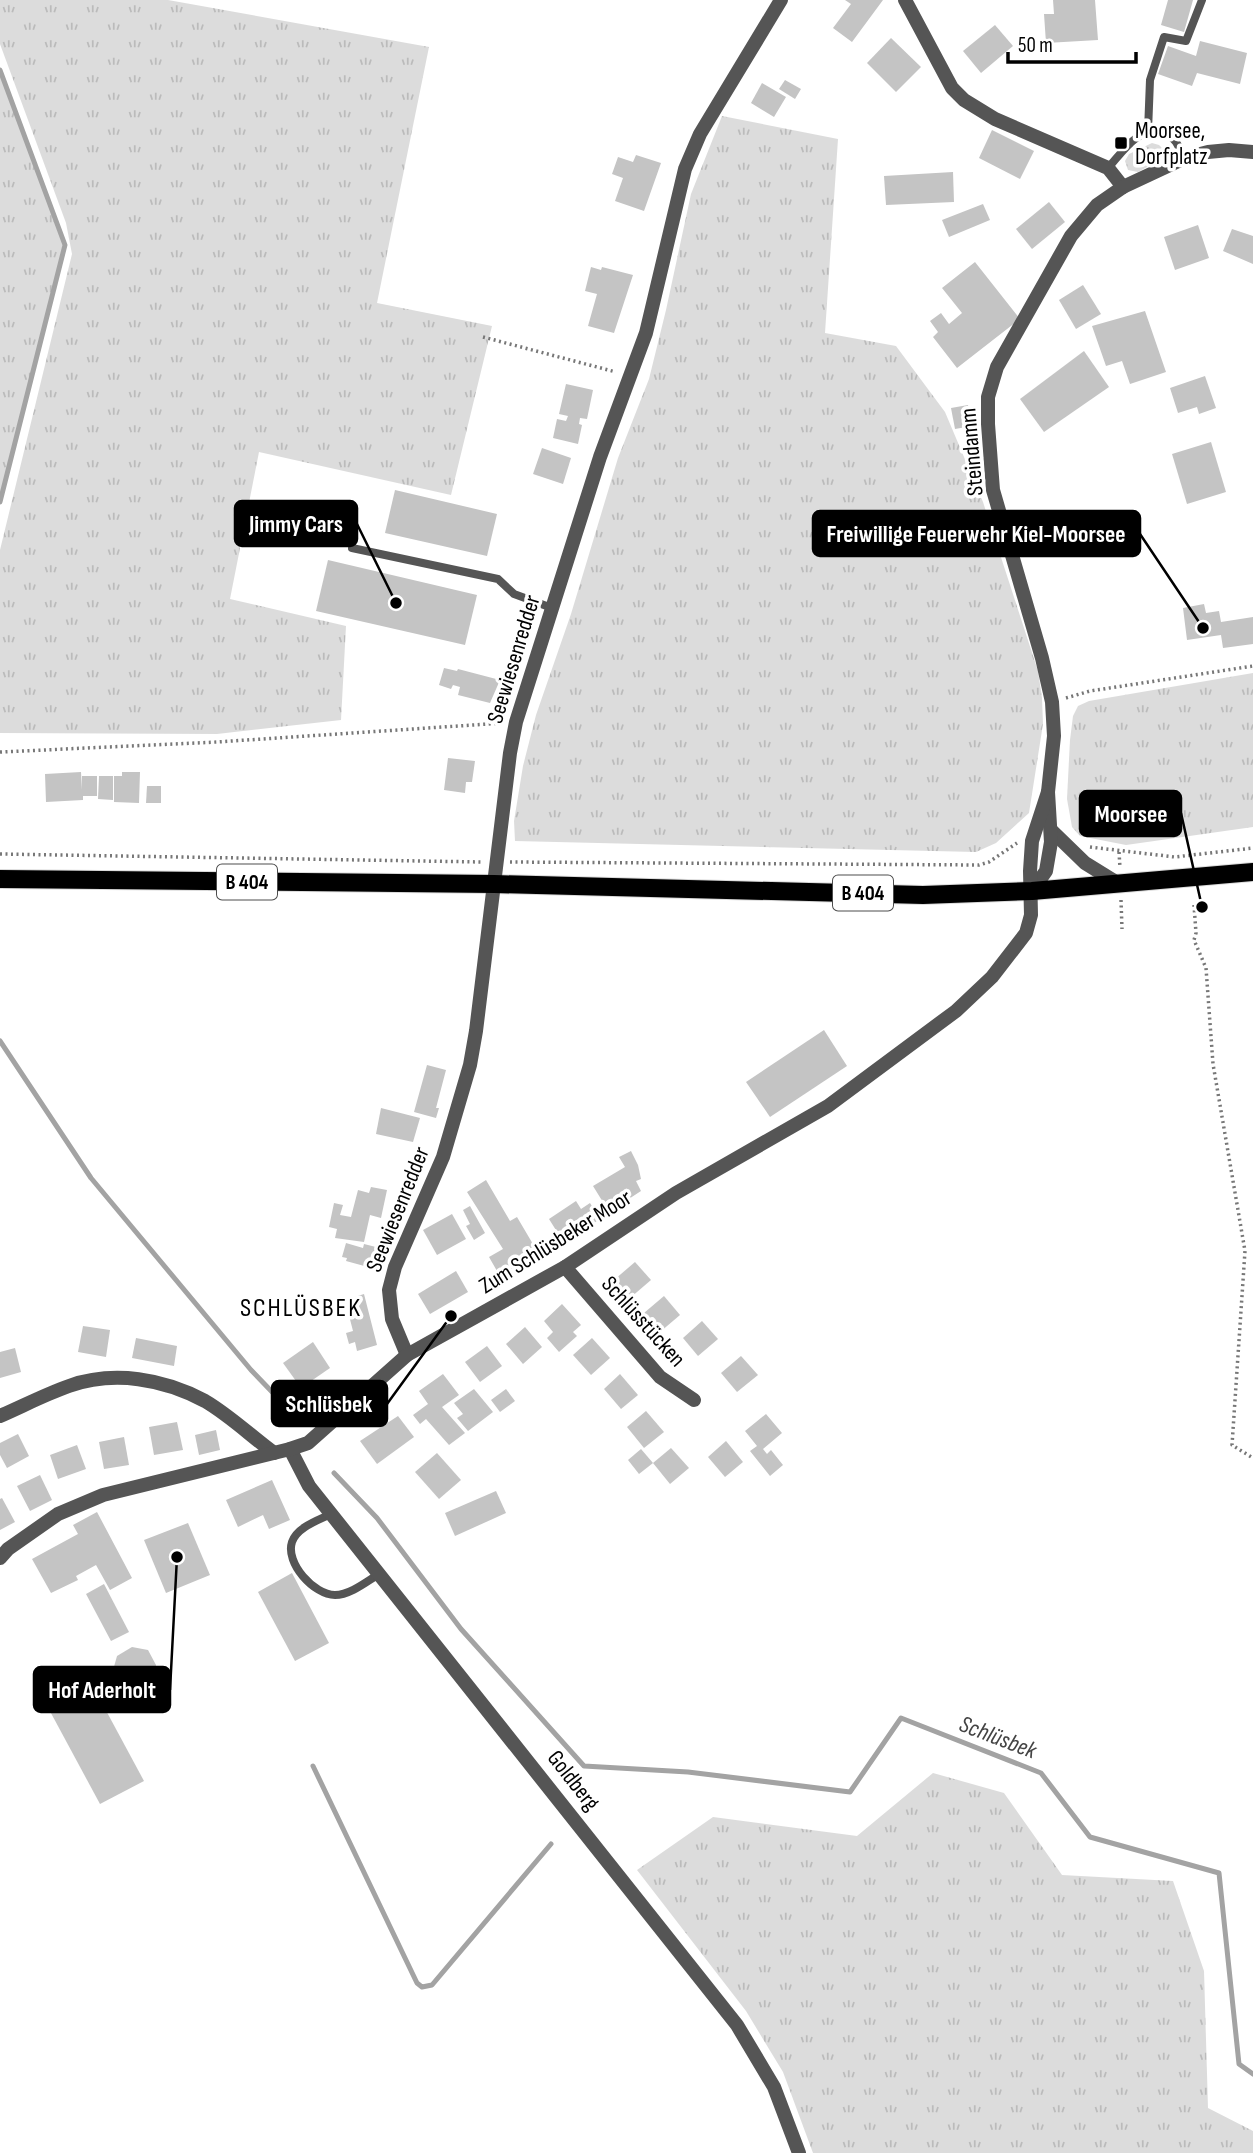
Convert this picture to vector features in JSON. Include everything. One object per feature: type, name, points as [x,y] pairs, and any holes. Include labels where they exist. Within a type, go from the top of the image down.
[{"type":"main road","name":"B 404","points":[[0,879],[494,884],[923,895],[1032,891],[1253,872]]},
{"type":"street","name":"Seewiesenredder","points":[[407,1355],[392,1319],[389,1290],[395,1267],[446,1147],[470,1065],[509,753],[516,722],[603,449],[646,333],[685,169],[700,134],[781,0]]},
{"type":"street","points":[[905,0],[952,88],[964,100],[995,119],[1108,167],[1123,187]]},
{"type":"street","name":"Steindamm","points":[[1032,891],[1032,841],[1048,792],[1054,736],[1052,702],[1042,658],[993,490],[988,397],[997,367],[1070,236],[1097,205],[1123,187],[1185,158],[1230,150],[1253,152]]},
{"type":"street","name":"Steindamm","points":[[1032,891],[1046,871],[1052,831],[1048,792]]},
{"type":"street","points":[[1052,831],[1084,863],[1120,884]]},
{"type":"street","name":"Zum Schlüsbeker Moor","points":[[0,1559],[8,1549],[58,1514],[103,1495],[290,1450],[308,1443],[407,1355],[565,1267],[676,1192],[828,1106],[956,1011],[992,977],[1021,941],[1030,922],[1032,891]]},
{"type":"street","name":"Schlüsstücken","points":[[565,1267],[660,1377],[694,1401]]},
{"type":"street","points":[[0,1416],[70,1385],[116,1377],[137,1379],[183,1391],[207,1403],[274,1453]]},
{"type":"street","name":"Goldberg","points":[[290,1450],[309,1486],[737,2025],[774,2087],[799,2153]]},
{"type":"lane","points":[[1148,131],[1150,80],[1164,37],[1186,41],[1202,0]]},
{"type":"lane","points":[[1108,167],[1133,139],[1148,131],[1166,130],[1185,158]]},
{"type":"lane","points":[[352,548],[498,579],[514,594],[552,608]]},
{"type":"lane","points":[[331,1514],[299,1531],[292,1542],[293,1556],[298,1568],[310,1585],[320,1592],[336,1595],[349,1592],[379,1574]]},
{"type":"path","points":[[483,337],[631,376]]},
{"type":"path","points":[[1052,702],[1090,691],[1253,666]]},
{"type":"path","points":[[0,752],[217,742],[516,722]]},
{"type":"path","points":[[0,854],[496,862],[979,865],[989,862],[1014,844],[1032,841]]},
{"type":"path","points":[[1119,852],[1175,857],[1253,848]]},
{"type":"path","points":[[1120,884],[1122,929]]},
{"type":"path","points":[[1194,905],[1194,940],[1206,968],[1213,1064],[1245,1251],[1232,1445],[1253,1458]]},
{"type":"green space","points":[[0,0],[168,0],[429,47],[377,303],[492,326],[451,495],[259,452],[230,599],[346,626],[341,720],[217,734],[0,733],[0,550],[72,254],[66,223],[0,44]]},
{"type":"green space","points":[[0,70],[65,245],[0,502]]},
{"type":"green space","points":[[722,116],[838,139],[825,333],[896,346],[945,412],[983,502],[1038,671],[1043,724],[1029,813],[996,843],[976,852],[515,841],[514,821],[523,766],[536,715],[571,614],[618,458],[649,379],[691,194]]},
{"type":"green space","points":[[1152,143],[1163,149],[1162,159],[1138,172],[1128,170],[1125,161],[1129,154]]},
{"type":"green space","points":[[1253,673],[1253,827],[1126,845],[1080,836],[1072,827],[1067,799],[1070,740],[1073,716],[1078,706],[1089,701]]},
{"type":"green space","points":[[933,1773],[1004,1793],[1062,1875],[1173,1881],[1204,1971],[1208,2108],[1253,2131],[1253,2153],[813,2153],[783,2072],[746,2011],[637,1870],[713,1817],[857,1836]]},
{"type":"building","points":[[845,0],[883,0],[852,42],[833,28],[851,4]]},
{"type":"building","points":[[1053,0],[1095,0],[1098,40],[1046,43],[1044,14],[1054,14]]},
{"type":"building","points":[[1168,0],[1193,0],[1184,32],[1161,25]]},
{"type":"building","points":[[995,25],[1013,46],[981,73],[963,51]]},
{"type":"building","points":[[891,38],[921,67],[896,92],[867,63]]},
{"type":"building","points":[[1200,41],[1247,53],[1240,84],[1197,73],[1192,86],[1158,74],[1168,46],[1196,56]]},
{"type":"building","points":[[785,80],[801,89],[795,99],[779,89]]},
{"type":"building","points":[[762,83],[786,97],[774,117],[751,103]]},
{"type":"building","points":[[992,130],[1034,151],[1020,179],[979,158]]},
{"type":"building","points":[[636,155],[661,163],[644,211],[615,201],[623,178],[612,174],[618,157],[633,162]]},
{"type":"building","points":[[953,172],[954,202],[886,205],[884,176]]},
{"type":"building","points":[[1049,202],[1065,222],[1032,249],[1016,229]]},
{"type":"building","points":[[983,204],[990,220],[949,237],[942,220]]},
{"type":"building","points":[[1198,225],[1209,258],[1175,270],[1164,237]]},
{"type":"building","points":[[1232,229],[1253,236],[1253,264],[1223,251]]},
{"type":"building","points":[[975,262],[1020,319],[957,368],[933,337],[938,332],[930,321],[941,313],[949,324],[962,313],[942,288]]},
{"type":"building","points":[[591,267],[633,275],[614,333],[588,326],[597,294],[585,291]]},
{"type":"building","points":[[1083,285],[1101,314],[1076,329],[1059,300]]},
{"type":"building","points":[[1145,311],[1166,372],[1130,384],[1122,361],[1106,366],[1092,326]]},
{"type":"building","points":[[1084,351],[1109,387],[1044,432],[1020,399]]},
{"type":"building","points":[[1205,376],[1216,408],[1199,414],[1197,407],[1178,413],[1170,388]]},
{"type":"building","points":[[566,384],[593,390],[587,419],[580,418],[579,424],[582,425],[578,444],[553,438],[557,419],[566,421],[568,416],[559,414]]},
{"type":"building","points":[[968,405],[972,426],[955,429],[951,408]]},
{"type":"building","points":[[1211,442],[1226,492],[1187,504],[1172,454]]},
{"type":"building","points":[[542,448],[571,458],[563,484],[533,474]]},
{"type":"building","points":[[395,490],[497,514],[487,556],[385,533]]},
{"type":"building","points":[[328,560],[477,595],[465,645],[316,611]]},
{"type":"building","points":[[1204,604],[1206,613],[1219,611],[1221,622],[1253,617],[1253,644],[1223,648],[1221,635],[1187,640],[1183,608]]},
{"type":"building","points":[[444,668],[500,680],[490,703],[458,695],[460,687],[453,685],[451,689],[439,685]]},
{"type":"building","points":[[448,758],[475,761],[472,782],[466,782],[465,793],[444,790]]},
{"type":"building","points":[[81,772],[82,790],[82,776],[97,776],[97,796],[83,796],[83,800],[46,802],[45,774]]},
{"type":"building","points":[[122,772],[140,772],[139,803],[114,802],[114,776],[122,776]]},
{"type":"building","points":[[99,776],[113,776],[113,800],[98,799]]},
{"type":"building","points":[[147,786],[161,786],[161,803],[146,803]]},
{"type":"building","points":[[824,1030],[847,1066],[770,1117],[746,1082]]},
{"type":"building","points":[[427,1065],[446,1070],[436,1118],[414,1112]]},
{"type":"building","points":[[381,1108],[420,1118],[413,1142],[376,1134]]},
{"type":"building","points":[[631,1151],[638,1165],[641,1179],[636,1181],[641,1191],[618,1206],[614,1201],[606,1207],[593,1186],[625,1167],[619,1157]]},
{"type":"building","points":[[486,1180],[510,1221],[517,1217],[540,1256],[501,1278],[489,1257],[503,1249],[467,1192]]},
{"type":"building","points":[[371,1187],[387,1190],[381,1218],[370,1215],[364,1242],[335,1238],[337,1229],[329,1227],[334,1203],[343,1205],[340,1215],[351,1217],[358,1190],[369,1193]]},
{"type":"building","points":[[576,1201],[581,1209],[590,1203],[600,1219],[564,1243],[549,1219]]},
{"type":"building","points":[[470,1206],[485,1233],[474,1240],[466,1226],[470,1224],[463,1210]]},
{"type":"building","points":[[452,1214],[466,1239],[437,1255],[423,1230]]},
{"type":"building","points":[[346,1243],[363,1248],[364,1244],[384,1249],[379,1270],[346,1261],[347,1258],[342,1257]]},
{"type":"building","points":[[635,1262],[651,1280],[630,1298],[614,1280]]},
{"type":"building","points":[[456,1271],[468,1292],[430,1314],[418,1294]]},
{"type":"building","points":[[364,1294],[377,1345],[357,1351],[355,1342],[349,1344],[346,1333],[353,1331],[345,1300]]},
{"type":"building","points":[[664,1296],[680,1315],[660,1332],[644,1313]]},
{"type":"building","points":[[562,1304],[581,1325],[573,1332],[577,1336],[559,1352],[547,1338],[553,1332],[544,1321]]},
{"type":"building","points":[[702,1321],[718,1339],[698,1356],[683,1338]]},
{"type":"building","points":[[83,1326],[110,1330],[106,1357],[78,1352]]},
{"type":"building","points":[[525,1327],[542,1347],[523,1364],[506,1344]]},
{"type":"building","points":[[136,1338],[177,1346],[174,1366],[132,1358]]},
{"type":"building","points":[[592,1338],[610,1358],[591,1375],[573,1355]]},
{"type":"building","points":[[313,1342],[330,1368],[301,1388],[283,1363]]},
{"type":"building","points":[[487,1346],[502,1366],[480,1382],[465,1362]]},
{"type":"building","points":[[15,1348],[21,1372],[0,1378],[0,1352]]},
{"type":"building","points":[[741,1356],[758,1375],[737,1392],[721,1373]]},
{"type":"building","points":[[443,1374],[459,1395],[442,1407],[465,1433],[449,1445],[426,1419],[420,1424],[413,1415],[428,1404],[419,1391]]},
{"type":"building","points":[[620,1374],[638,1395],[621,1409],[604,1389]]},
{"type":"building","points":[[474,1389],[493,1412],[468,1431],[457,1418],[463,1414],[454,1403]]},
{"type":"building","points":[[506,1389],[515,1401],[500,1412],[491,1400]]},
{"type":"building","points":[[646,1411],[664,1432],[644,1448],[627,1427]]},
{"type":"building","points":[[766,1414],[782,1433],[763,1449],[767,1454],[771,1450],[783,1465],[770,1476],[750,1451],[757,1446],[745,1431]]},
{"type":"building","points":[[398,1416],[414,1437],[377,1464],[360,1441]]},
{"type":"building","points":[[177,1422],[183,1450],[154,1455],[149,1427]]},
{"type":"building","points":[[216,1430],[220,1450],[199,1455],[195,1435]]},
{"type":"building","points":[[18,1434],[29,1456],[7,1468],[0,1455],[0,1443]]},
{"type":"building","points":[[124,1437],[129,1465],[104,1469],[99,1442]]},
{"type":"building","points":[[726,1441],[743,1462],[725,1477],[708,1457]]},
{"type":"building","points":[[77,1445],[86,1469],[58,1479],[50,1455]]},
{"type":"building","points":[[671,1448],[689,1468],[670,1484],[653,1463]]},
{"type":"building","points":[[641,1449],[653,1463],[639,1474],[628,1460]]},
{"type":"building","points":[[437,1453],[461,1480],[439,1499],[415,1472]]},
{"type":"building","points":[[40,1475],[52,1500],[30,1511],[17,1486]]},
{"type":"building","points":[[272,1480],[290,1520],[269,1529],[263,1515],[238,1527],[226,1500]]},
{"type":"building","points":[[496,1491],[506,1513],[455,1536],[445,1513]]},
{"type":"building","points":[[2,1498],[15,1522],[0,1530],[0,1499]]},
{"type":"building","points":[[97,1512],[132,1578],[110,1590],[96,1565],[76,1576],[78,1580],[51,1593],[32,1559],[78,1534],[73,1525]]},
{"type":"building","points":[[188,1523],[210,1575],[166,1593],[144,1540]]},
{"type":"building","points":[[292,1573],[329,1643],[295,1661],[258,1592]]},
{"type":"building","points":[[104,1584],[129,1632],[111,1641],[86,1594]]},
{"type":"building","points":[[132,1647],[148,1650],[156,1665],[154,1680],[137,1691],[121,1686],[112,1674],[117,1656]]},
{"type":"building","points":[[82,1666],[144,1781],[100,1804],[38,1689]]},
{"type":"waterway","points":[[0,70],[65,245],[0,502]]},
{"type":"waterway","points":[[0,1041],[91,1178],[251,1370],[300,1421]]},
{"type":"waterway","name":"Schlüsbek","points":[[334,1473],[377,1518],[461,1629],[584,1766],[688,1772],[850,1792],[901,1718],[1041,1773],[1090,1837],[1219,1873],[1239,2064],[1253,2074]]},
{"type":"waterway","points":[[313,1766],[417,1983],[422,1987],[432,1985],[551,1844]]},
{"type":"place","name":"Moorsee, Dorfplatz","points":[[1121,143]]},
{"type":"place","name":"Jimmy Cars","points":[[396,603]]},
{"type":"place","name":"Freiwillige Feuerwehr Kiel-Moorsee","points":[[1203,628]]},
{"type":"place","name":"Moorsee","points":[[1202,907]]},
{"type":"place","name":"Schlüsbek","points":[[451,1316]]},
{"type":"place","name":"Hof Aderholt","points":[[177,1557]]},
{"type":"district","name":"SCHLÜSBEK","points":[[301,1307]]}]
